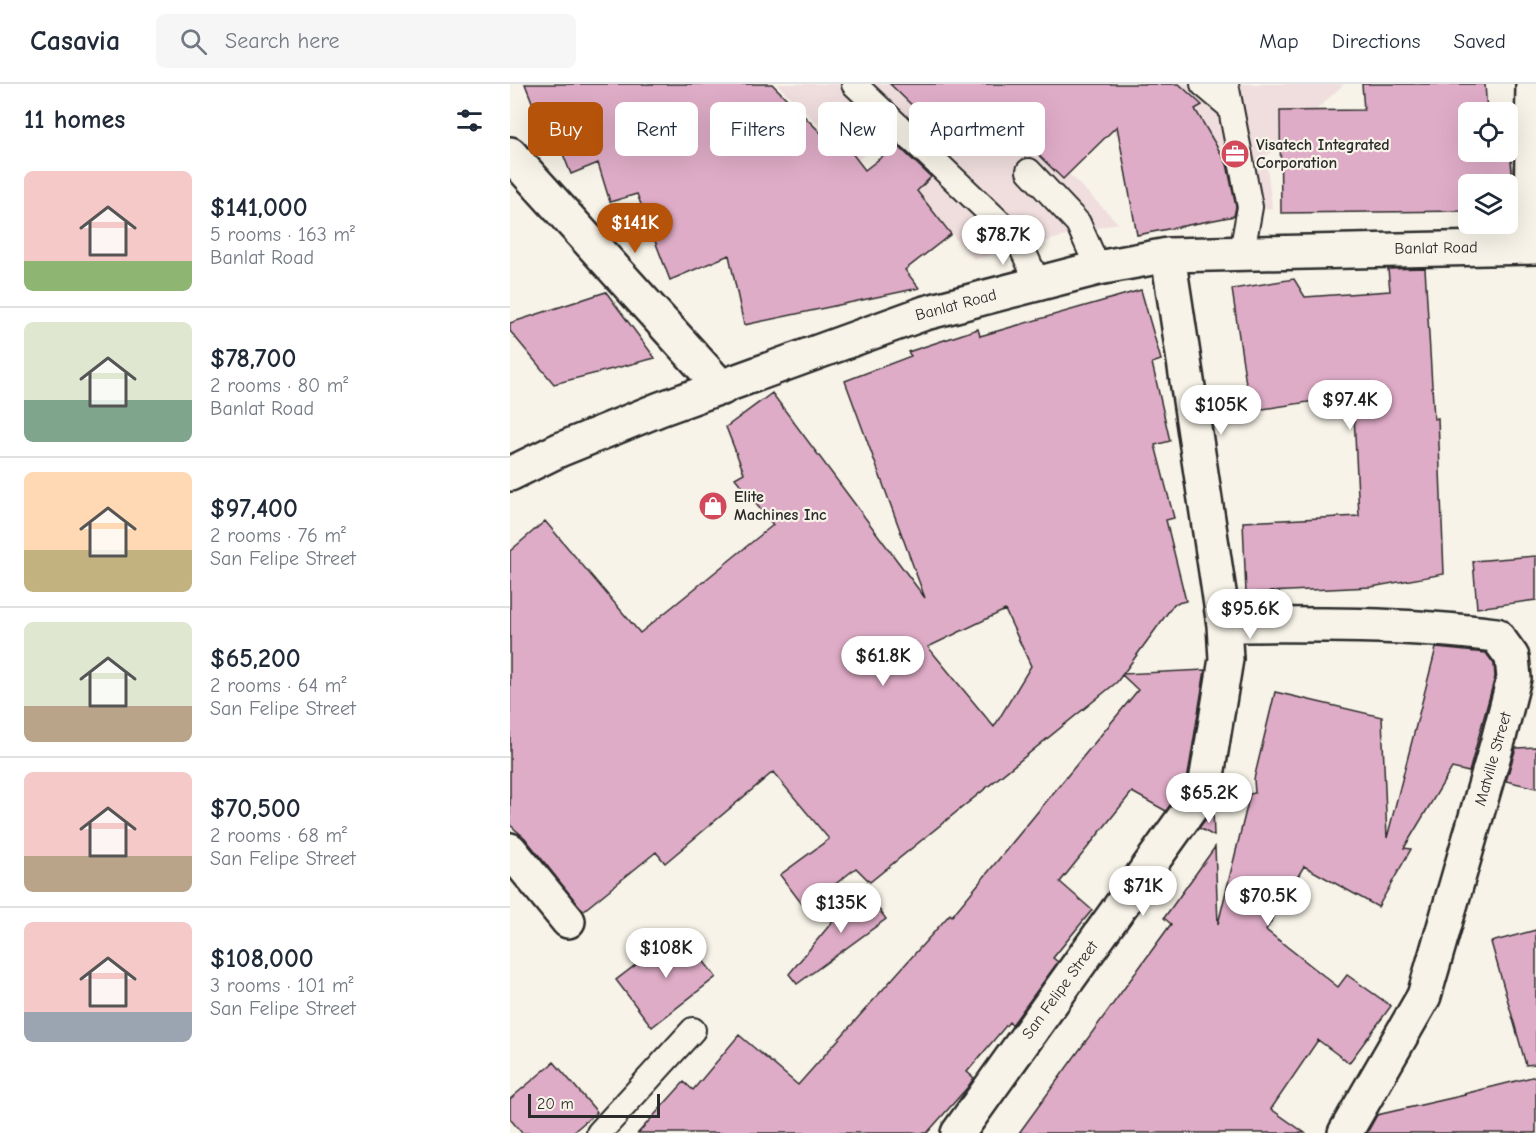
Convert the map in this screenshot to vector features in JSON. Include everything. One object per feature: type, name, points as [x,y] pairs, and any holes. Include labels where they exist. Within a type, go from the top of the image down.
[{"type":"street","points":[[1527,246],[1531,213],[1533,84]]},
{"type":"street","points":[[510,154],[722,388]]},
{"type":"street","name":"Banlat Road","points":[[510,474],[579,442],[660,409],[924,312],[1098,268],[1168,255],[1527,246]]},
{"type":"street","name":"San Felipe Street","points":[[958,1133],[1205,788],[1226,659],[1224,625],[1168,255]]},
{"type":"street","name":"Matville Street","points":[[1224,625],[1291,624],[1451,629],[1496,635],[1512,657],[1514,678],[1498,741],[1424,996],[1345,1133]]},
{"type":"street","points":[[510,850],[568,921]]},
{"type":"lane","points":[[854,84],[1018,240],[1038,283]]},
{"type":"lane","points":[[1203,84],[1228,95],[1250,207],[1242,252]]},
{"type":"lane","points":[[1029,171],[1078,223],[1098,268]]},
{"type":"lane","points":[[599,1133],[693,1030]]},
{"type":"shaded area","points":[[777,84],[1344,84],[1266,157],[1272,208],[1199,212],[1099,118],[1056,161],[1118,223],[974,259],[881,156],[897,156],[897,102],[818,102],[818,124],[806,113],[806,102],[795,102]]},
{"type":"shaded area","points":[[850,156],[863,156],[856,162]]},
{"type":"building","points":[[525,84],[772,84],[790,102],[710,102],[710,156],[806,156],[806,118],[818,130],[818,156],[854,156],[865,170],[883,156],[897,156],[897,145],[931,177],[917,191],[951,234],[905,270],[919,288],[744,325],[729,255],[670,280],[637,194],[610,202],[598,163],[571,174],[564,156],[603,156],[603,102],[532,102]]},
{"type":"building","points":[[890,84],[1179,84],[1202,105],[1195,109],[1227,164],[1236,207],[1234,216],[1137,235],[1117,126],[1063,179],[1039,156],[1045,156],[1045,102],[909,102]]},
{"type":"building","points":[[1362,84],[1485,84],[1486,102],[1458,102],[1458,162],[1511,162],[1512,174],[1458,174],[1458,211],[1281,213],[1280,111],[1364,110]]},
{"type":"building","points":[[1425,268],[1434,419],[1438,418],[1444,574],[1371,587],[1246,593],[1243,522],[1359,516],[1353,395],[1250,411],[1232,289],[1294,279],[1305,297],[1390,291],[1388,269]]},
{"type":"building","points":[[1141,290],[1161,360],[1152,363],[1170,441],[1155,445],[1174,518],[1166,520],[1186,601],[1174,604],[1123,674],[1205,670],[1187,781],[1166,811],[1132,792],[1060,882],[1092,910],[1053,958],[1058,962],[1012,1025],[1009,1022],[967,1072],[974,1078],[967,1088],[927,1133],[638,1133],[684,1082],[693,1090],[739,1035],[798,1085],[950,914],[952,916],[1138,690],[1122,675],[1117,682],[870,882],[856,868],[805,908],[780,875],[829,839],[773,772],[665,863],[656,852],[583,911],[525,838],[510,825],[510,551],[545,521],[640,633],[773,525],[735,478],[744,473],[726,427],[772,393],[925,598],[845,381],[911,356],[908,352],[978,329],[980,336]],"holes":[[[1005,610],[1031,666],[994,727],[928,647]]]},
{"type":"building","points":[[606,292],[655,358],[554,384],[510,331],[510,323]]},
{"type":"building","points":[[1536,556],[1536,600],[1477,608],[1473,561]]},
{"type":"building","points":[[1436,648],[1486,653],[1494,664],[1495,677],[1469,772],[1452,768],[1404,848],[1411,849],[1378,907],[1304,866],[1266,930],[1338,987],[1347,975],[1391,1006],[1349,1063],[1318,1040],[1271,1109],[1305,1133],[1019,1133],[1171,924],[1164,918],[1215,847],[1218,924],[1250,794],[1255,793],[1254,779],[1275,692],[1382,717],[1387,838]]},
{"type":"building","points":[[1536,747],[1536,788],[1506,781],[1516,748]]},
{"type":"building","points":[[1213,809],[1214,836],[1199,828]]},
{"type":"building","points":[[862,886],[886,919],[797,984],[789,974]]},
{"type":"building","points":[[1536,930],[1536,1064],[1526,1065],[1491,942]]},
{"type":"building","points":[[680,931],[716,977],[652,1027],[616,980]]},
{"type":"building","points":[[554,1062],[597,1112],[572,1133],[522,1133],[510,1119],[510,1099]]},
{"type":"building","points":[[1536,1076],[1536,1133],[1367,1133],[1377,1115]]},
{"type":"place","name":"Visatech Integrated Corporation","points":[[1235,154]]},
{"type":"place","name":"Elite Machines Inc","points":[[713,506]]}]
